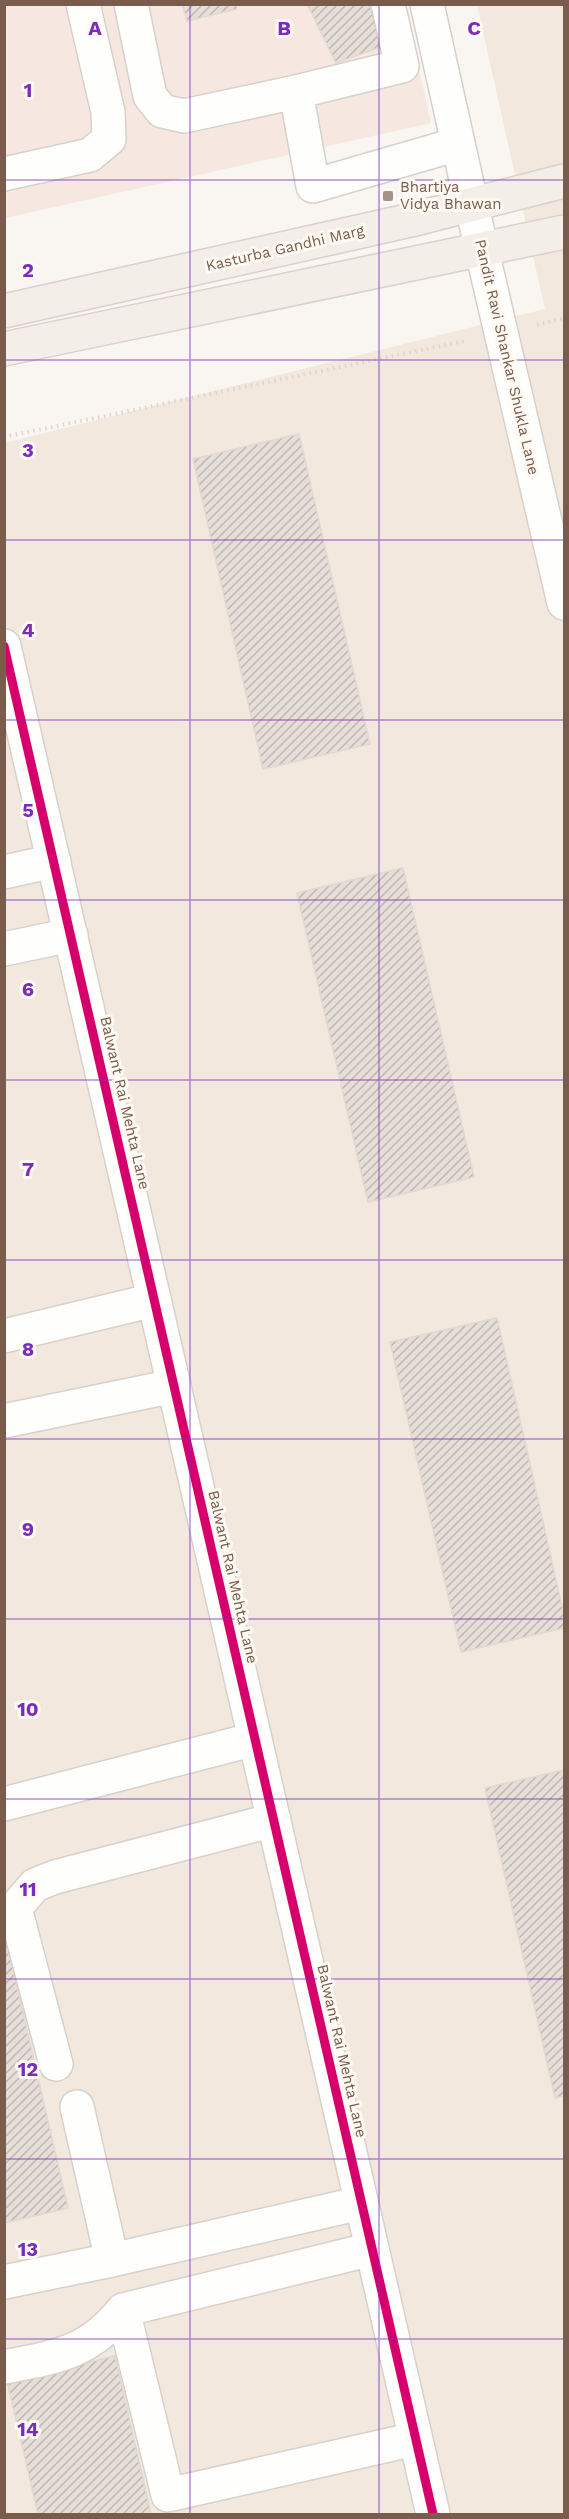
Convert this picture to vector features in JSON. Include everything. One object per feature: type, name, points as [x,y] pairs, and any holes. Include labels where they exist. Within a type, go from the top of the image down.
[{"type":"main road","name":"Kasturba Gandhi Marg","points":[[4,311],[472,205],[564,181]]},
{"type":"main road","points":[[4,349],[482,251],[564,232]]},
{"type":"street","points":[[4,174],[90,155],[108,139],[108,112],[83,4]]},
{"type":"street","points":[[131,4],[150,96],[162,111],[184,116],[402,66],[388,4]]},
{"type":"street","name":"Pandit Ravi Shankar Shukla Lane","points":[[428,4],[482,251],[564,603]]},
{"type":"street","points":[[296,92],[313,186],[458,144]]},
{"type":"street","name":"Balwant Rai Mehta Lane","points":[[4,646],[433,2514]]},
{"type":"street","points":[[4,872],[54,861]]},
{"type":"street","points":[[4,949],[70,935]]},
{"type":"street","points":[[4,1336],[154,1299]]},
{"type":"street","points":[[4,1421],[174,1386]]},
{"type":"street","points":[[4,1804],[255,1739]]},
{"type":"street","points":[[56,2064],[15,1908],[35,1885],[55,1877],[274,1820]]},
{"type":"street","points":[[77,2107],[111,2260]]},
{"type":"street","points":[[4,2282],[362,2204]]},
{"type":"street","points":[[4,2367],[48,2359],[84,2346],[108,2329],[123,2310],[372,2248]]},
{"type":"street","points":[[123,2310],[168,2494],[415,2439]]},
{"type":"path","points":[[4,437],[564,318]]},
{"type":"shaded area","points":[[4,5],[405,5],[431,123],[5,218]]},
{"type":"shaded area","points":[[477,5],[564,5],[564,2514],[5,2514],[4,443],[545,309]]},
{"type":"building","points":[[182,4],[237,4],[237,9],[187,21]]},
{"type":"building","points":[[307,4],[369,4],[383,46],[336,63]]},
{"type":"building","points":[[299,434],[370,744],[263,769],[193,459]]},
{"type":"building","points":[[403,868],[474,1177],[368,1202],[297,893]]},
{"type":"building","points":[[497,1318],[564,1615],[564,1628],[461,1652],[390,1342]]},
{"type":"building","points":[[564,1770],[564,2096],[555,2098],[485,1788]]},
{"type":"building","points":[[4,1930],[68,2208],[4,2223]]},
{"type":"building","points":[[115,2356],[151,2514],[38,2514],[7,2381]]},
{"type":"cycle path","points":[[4,646],[433,2514]]},
{"type":"place","name":"Bhartiya Vidya Bhawan","points":[[388,196]]}]
